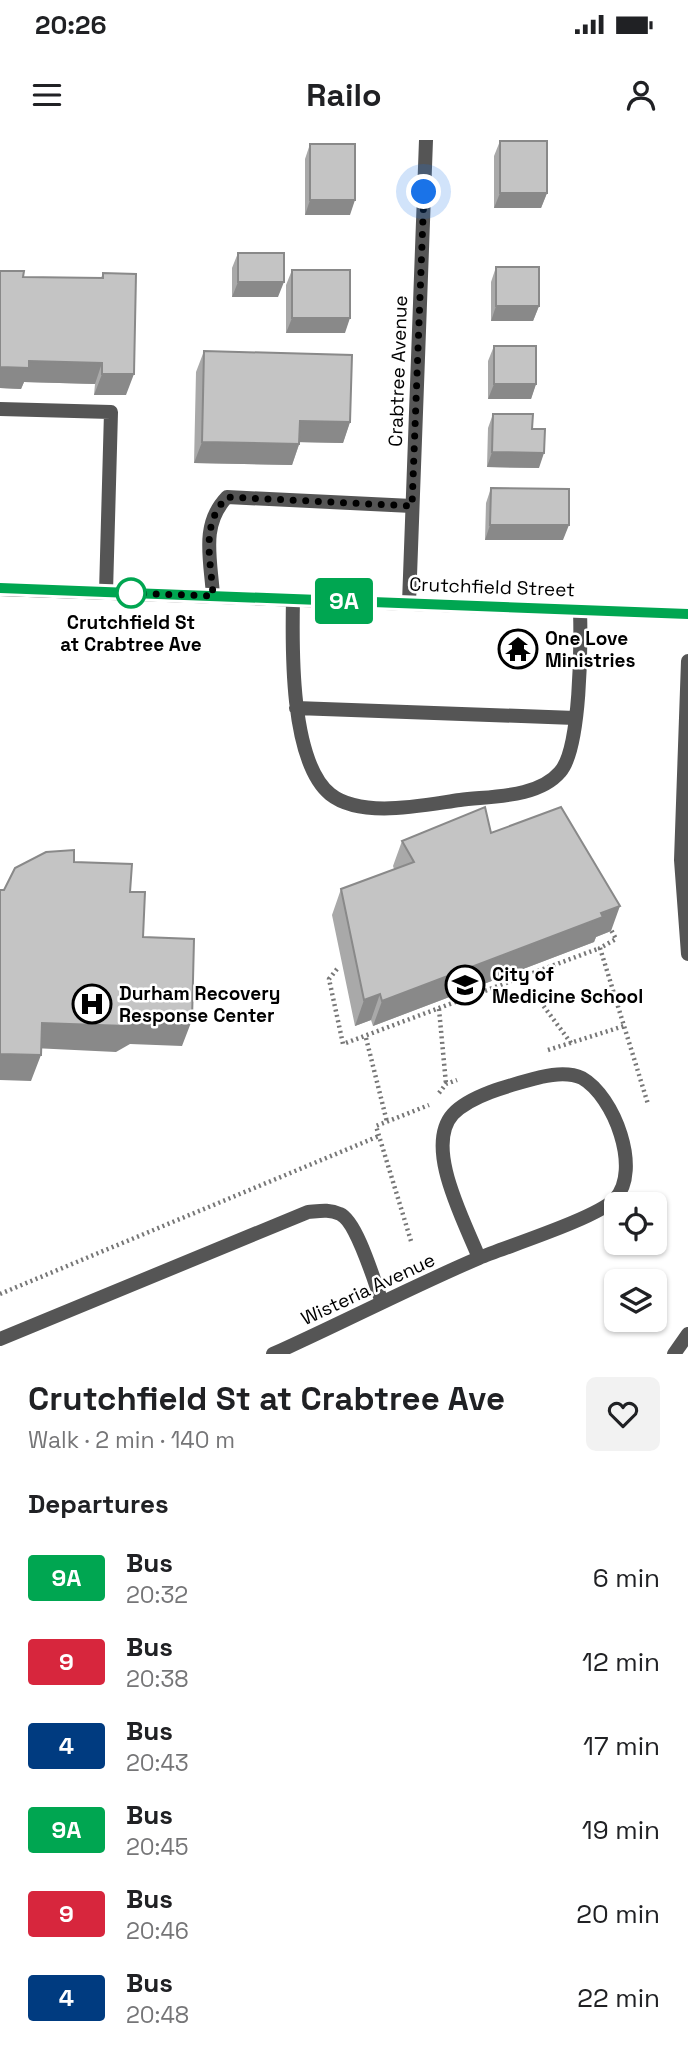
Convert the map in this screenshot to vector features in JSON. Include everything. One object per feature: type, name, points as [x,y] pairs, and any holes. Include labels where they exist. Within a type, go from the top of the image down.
[{"type":"street","name":"Crabtree Avenue","points":[[409,603],[426,140]]},
{"type":"street","points":[[0,409],[111,412],[106,592]]},
{"type":"street","points":[[213,596],[209,527],[214,511],[227,497],[412,506]]},
{"type":"street","name":"Crutchfield Street","points":[[0,589],[688,614]]},
{"type":"street","points":[[293,599],[296,708],[309,765],[330,794],[362,807],[403,808],[536,789],[561,772],[572,751],[580,610]]},
{"type":"street","points":[[688,661],[685,861],[688,954]]},
{"type":"street","points":[[296,708],[575,718]]},
{"type":"street","name":"Wisteria Avenue","points":[[273,1354],[479,1258],[596,1212],[615,1199],[621,1190],[626,1168],[617,1125],[596,1089],[579,1077],[565,1074],[541,1077],[475,1100],[452,1115],[445,1129],[443,1161],[479,1258]]},
{"type":"street","points":[[0,1339],[308,1212],[327,1209],[344,1215],[355,1232],[382,1302]]},
{"type":"street","points":[[674,1354],[688,1334]]},
{"type":"path","points":[[337,969],[330,979],[343,1044],[600,948],[616,939],[603,915]]},
{"type":"path","points":[[600,948],[648,1104]]},
{"type":"path","points":[[522,977],[571,1043]]},
{"type":"path","points":[[439,1009],[446,1084]]},
{"type":"path","points":[[366,1037],[387,1122]]},
{"type":"path","points":[[0,1294],[379,1136]]},
{"type":"building","points":[[500,141],[547,141],[547,193],[500,193]]},
{"type":"building","points":[[310,144],[355,144],[355,200],[310,200]]},
{"type":"building","points":[[238,253],[284,253],[284,282],[238,282]]},
{"type":"building","points":[[496,267],[539,267],[539,306],[496,306]]},
{"type":"building","points":[[292,270],[350,270],[350,318],[292,318]]},
{"type":"building","points":[[0,271],[24,271],[23,277],[103,278],[103,273],[136,274],[134,374],[102,374],[102,363],[29,361],[29,368],[0,367]]},
{"type":"building","points":[[494,346],[536,346],[536,384],[494,384]]},
{"type":"building","points":[[204,351],[352,355],[350,422],[300,421],[299,444],[202,442]]},
{"type":"building","points":[[493,414],[533,414],[532,429],[545,429],[544,453],[492,452]]},
{"type":"building","points":[[491,488],[569,489],[569,525],[490,525]]},
{"type":"building","points":[[485,807],[491,833],[561,807],[620,906],[601,913],[603,917],[382,1001],[380,994],[364,1000],[341,889],[414,862],[402,841]]},
{"type":"building","name":"Durham Recovery Response Center","points":[[74,850],[74,862],[132,864],[130,892],[145,892],[143,937],[194,939],[192,1020],[139,1018],[126,1026],[42,1023],[41,1055],[0,1054],[0,890],[4,890],[15,868],[46,852]]},
{"type":"bus line","name":"9A","points":[[0,588],[688,614]]},
{"type":"place","name":"Crutchfield St at Crabtree Ave","points":[[131,593]]},
{"type":"place","name":"One Love Ministries","points":[[518,649]]},
{"type":"place","name":"City of Medicine School","points":[[465,985]]},
{"type":"place","name":"Durham Recovery Response Center","points":[[92,1004]]},
{"type":"route","points":[[131,593],[213,596],[209,527],[214,511],[227,497],[412,506],[424,192]]}]
